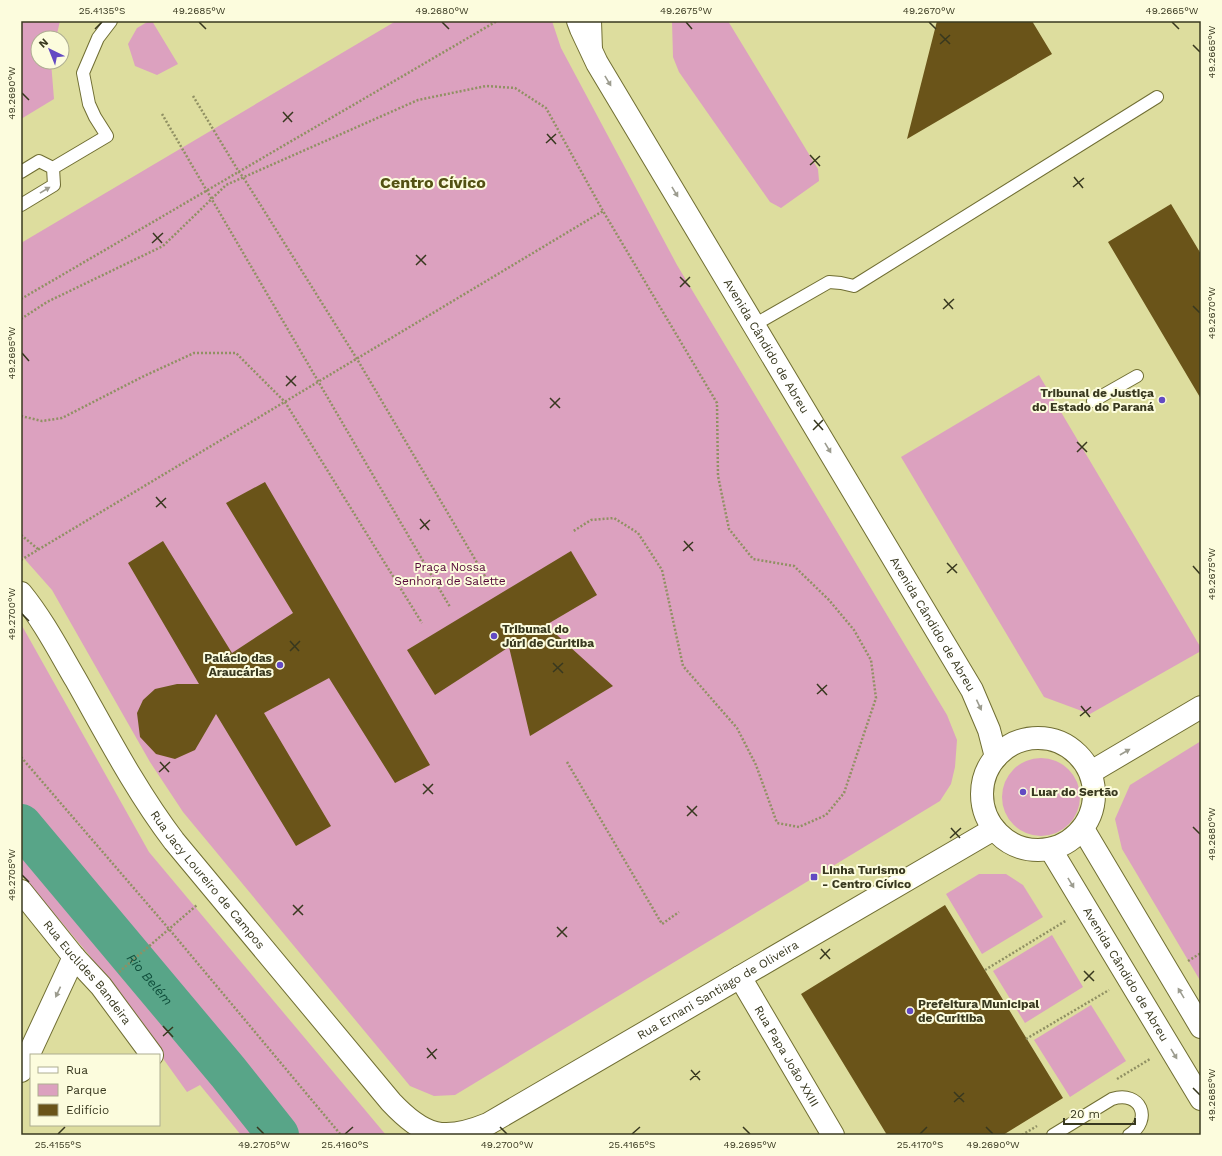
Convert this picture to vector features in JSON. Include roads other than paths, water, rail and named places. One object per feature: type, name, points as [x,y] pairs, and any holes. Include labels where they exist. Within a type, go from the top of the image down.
[{"type":"main road","name":"Avenida Cândido de Abreu","points":[[578,21],[597,63],[972,690],[989,730],[996,757]]},
{"type":"main road","name":"Rua Jacy Loureiro de Campos","points":[[21,593],[44,625],[136,787],[174,842],[391,1102],[405,1116],[421,1128],[436,1134]]},
{"type":"main road","points":[[1091,772],[1201,707]]},
{"type":"main road","points":[[1037,737],[1053,739],[1069,746],[1081,757],[1091,772],[1095,786],[1095,801],[1091,816],[1083,829],[1072,838],[1051,850],[1025,850],[1014,846],[1002,838],[987,818],[983,807],[982,793],[983,780],[988,768],[996,757],[1006,748],[1020,740],[1037,737]]},
{"type":"main road","name":"Rua Ernani Santiago de Oliveira","points":[[436,1134],[451,1135],[469,1132],[488,1124],[994,829]]},
{"type":"main road","points":[[1083,829],[1201,1027]]},
{"type":"main road","name":"Avenida Cândido de Abreu","points":[[1051,850],[1201,1099]]},
{"type":"main road","name":"Rua Euclides Bandeira","points":[[24,902],[101,986],[152,1054]]},
{"type":"main road","points":[[21,1071],[74,957]]},
{"type":"main road","name":"Rua Papa João XXIII","points":[[740,977],[833,1135]]},
{"type":"lane","points":[[53,168],[107,136],[89,104],[82,73],[98,38],[111,21]]},
{"type":"lane","points":[[595,21],[597,63]]},
{"type":"lane","points":[[754,325],[829,282],[854,286],[952,224],[983,207],[1157,97]]},
{"type":"lane","points":[[21,172],[39,161],[53,168]]},
{"type":"lane","points":[[21,205],[54,185],[53,168]]},
{"type":"lane","points":[[1093,401],[1137,376]]},
{"type":"lane","points":[[1053,1135],[1112,1099],[1121,1096],[1130,1097],[1137,1102],[1141,1109],[1142,1118],[1139,1126],[1129,1135]]},
{"type":"waterway","name":"Rio Belém","points":[[21,825],[228,1072],[278,1135]]},
{"type":"place","name":"Tribunal de Justiça do Estado do Paraná","points":[[1162,400]]},
{"type":"place","name":"Tribunal do Júri de Curitiba","points":[[494,636]]},
{"type":"place","name":"Palácio das Araucárias","points":[[280,665]]},
{"type":"place","name":"Luar do Sertão","points":[[1023,792]]},
{"type":"place","name":"Linha Turismo - Centro Cívico","points":[[814,877]]},
{"type":"place","name":"Prefeitura Municipal de Curitiba","points":[[910,1011]]},
{"type":"district","name":"Centro Cívico","points":[[433,182]]},
{"type":"park label","name":"Praça Nossa Senhora de Salette","points":[[450,574]]}]
